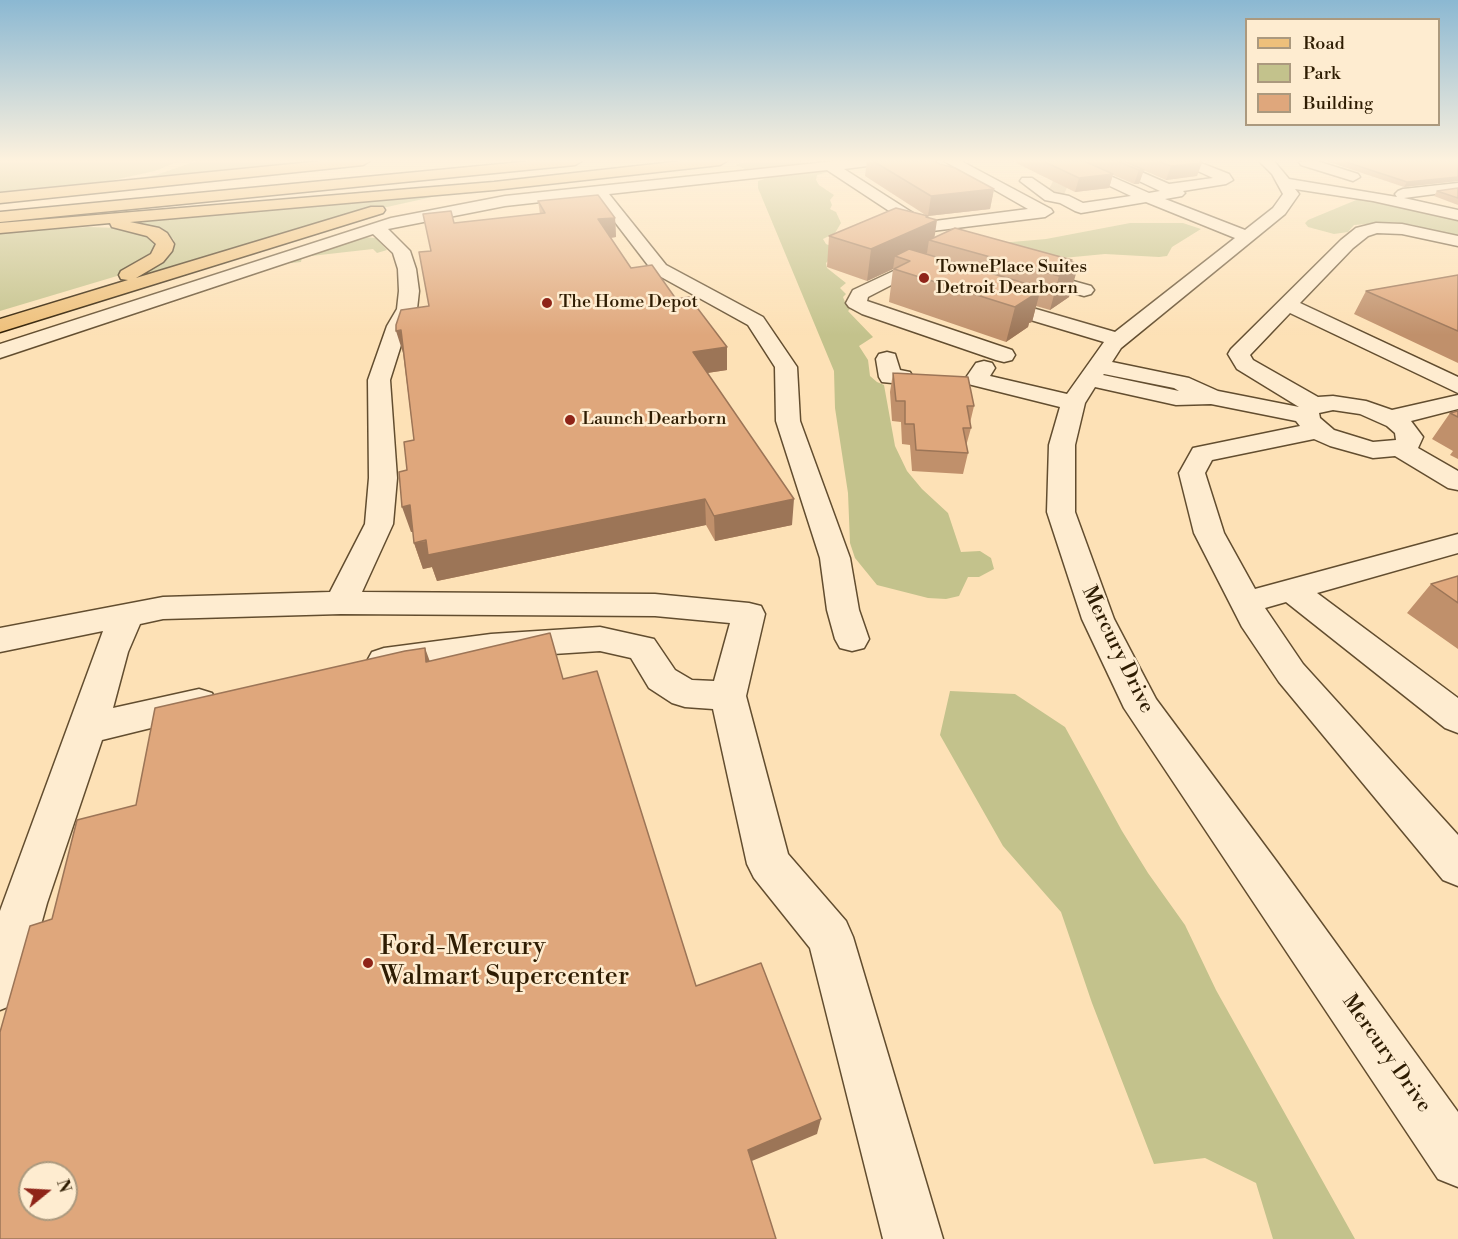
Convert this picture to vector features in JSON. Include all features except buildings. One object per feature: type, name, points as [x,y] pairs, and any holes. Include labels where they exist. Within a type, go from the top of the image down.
[{"type":"main road","points":[[0,228],[138,219]]},
{"type":"main road","points":[[0,326],[346,219]]},
{"type":"main road","points":[[0,315],[124,277],[157,258],[163,252],[165,244],[161,237],[153,232],[122,224],[87,222],[19,226]]},
{"type":"street","points":[[0,351],[379,232],[391,223],[413,219]]},
{"type":"street","points":[[621,219],[660,269],[756,321],[786,367],[788,421],[835,558],[843,610],[852,639]]},
{"type":"street","points":[[911,219],[924,227],[990,219]]},
{"type":"street","points":[[1205,219],[1254,231]]},
{"type":"street","name":"Mercury Drive","points":[[1270,219],[1113,344],[1087,383],[1062,445],[1062,512],[1098,619],[1142,708],[1262,876],[1458,1159]]},
{"type":"street","points":[[1458,242],[1402,228],[1376,228],[1362,232],[1347,244],[1239,354],[1245,364],[1314,417],[1339,441],[1372,450],[1400,448],[1408,444],[1410,437],[1406,429],[1391,418],[1366,408],[1333,403],[1314,417],[1202,454],[1192,473],[1209,533],[1259,627],[1291,673],[1458,866]]},
{"type":"street","points":[[341,603],[380,524],[383,478],[379,380],[397,326],[407,309],[409,291],[407,269],[401,251],[379,232]]},
{"type":"street","points":[[902,233],[934,242]]},
{"type":"street","points":[[926,262],[860,294],[856,303],[869,310],[1004,355]]},
{"type":"street","points":[[1014,270],[1084,291]]},
{"type":"street","points":[[902,273],[953,290]]},
{"type":"street","points":[[974,296],[1119,340]]},
{"type":"street","points":[[1289,304],[1458,386]]},
{"type":"street","points":[[887,359],[890,377],[902,377]]},
{"type":"street","points":[[974,375],[1087,383],[1176,398],[1211,397],[1314,417]]},
{"type":"street","points":[[1391,418],[1458,402]]},
{"type":"street","points":[[1400,448],[1458,482]]},
{"type":"street","points":[[1246,602],[1458,543]]},
{"type":"street","points":[[1292,590],[1458,718]]},
{"type":"street","points":[[0,640],[128,613],[163,608],[341,603],[655,605],[749,614],[728,696],[769,864],[830,937],[913,1239]]},
{"type":"street","points":[[0,986],[25,903],[87,729],[111,652],[128,613]]},
{"type":"street","points":[[354,668],[377,662],[491,646],[551,640],[600,639],[642,648],[662,679],[685,693],[728,696]]},
{"type":"street","points":[[87,729],[226,697]]},
{"type":"green space","points":[[145,219],[341,219],[0,324],[0,319],[134,277],[159,264],[173,249],[174,240],[165,232],[119,221]]},
{"type":"green space","points":[[771,219],[839,219],[841,223],[835,233],[823,239],[831,246],[830,259],[826,263],[827,268],[846,283],[840,288],[846,294],[843,297],[845,302],[851,308],[848,311],[873,337],[859,346],[868,360],[870,376],[884,385],[895,446],[907,471],[922,489],[948,513],[961,552],[980,551],[991,558],[994,569],[979,577],[968,577],[959,596],[946,599],[928,598],[877,585],[855,558],[850,543],[848,493],[835,408],[834,371]]},
{"type":"green space","points":[[1453,219],[1458,220],[1458,239],[1414,225],[1392,222],[1354,225],[1348,232],[1334,234],[1308,227],[1305,223],[1308,220]]},
{"type":"green space","points":[[1130,223],[1183,223],[1201,229],[1172,247],[1167,256],[1159,257],[1105,254],[1063,258],[1000,243],[1046,239]]},
{"type":"green space","points":[[88,227],[119,228],[139,233],[152,239],[157,246],[150,258],[117,276],[0,311],[0,233]]},
{"type":"green space","points":[[364,237],[376,238],[387,250],[377,253],[373,249],[304,257]]},
{"type":"green space","points":[[302,257],[301,262],[282,264]]},
{"type":"green space","points":[[950,691],[1015,694],[1065,727],[1122,831],[1185,925],[1216,990],[1355,1239],[1273,1239],[1256,1183],[1205,1158],[1154,1164],[1092,1003],[1061,912],[1003,846],[940,735]]},
{"type":"place","name":"TownePlace Suites Detroit Dearborn","points":[[924,278]]},
{"type":"place","name":"The Home Depot","points":[[547,303]]},
{"type":"place","name":"Launch Dearborn","points":[[570,420]]},
{"type":"place","name":"Ford-Mercury Walmart Supercenter","points":[[368,963]]}]
